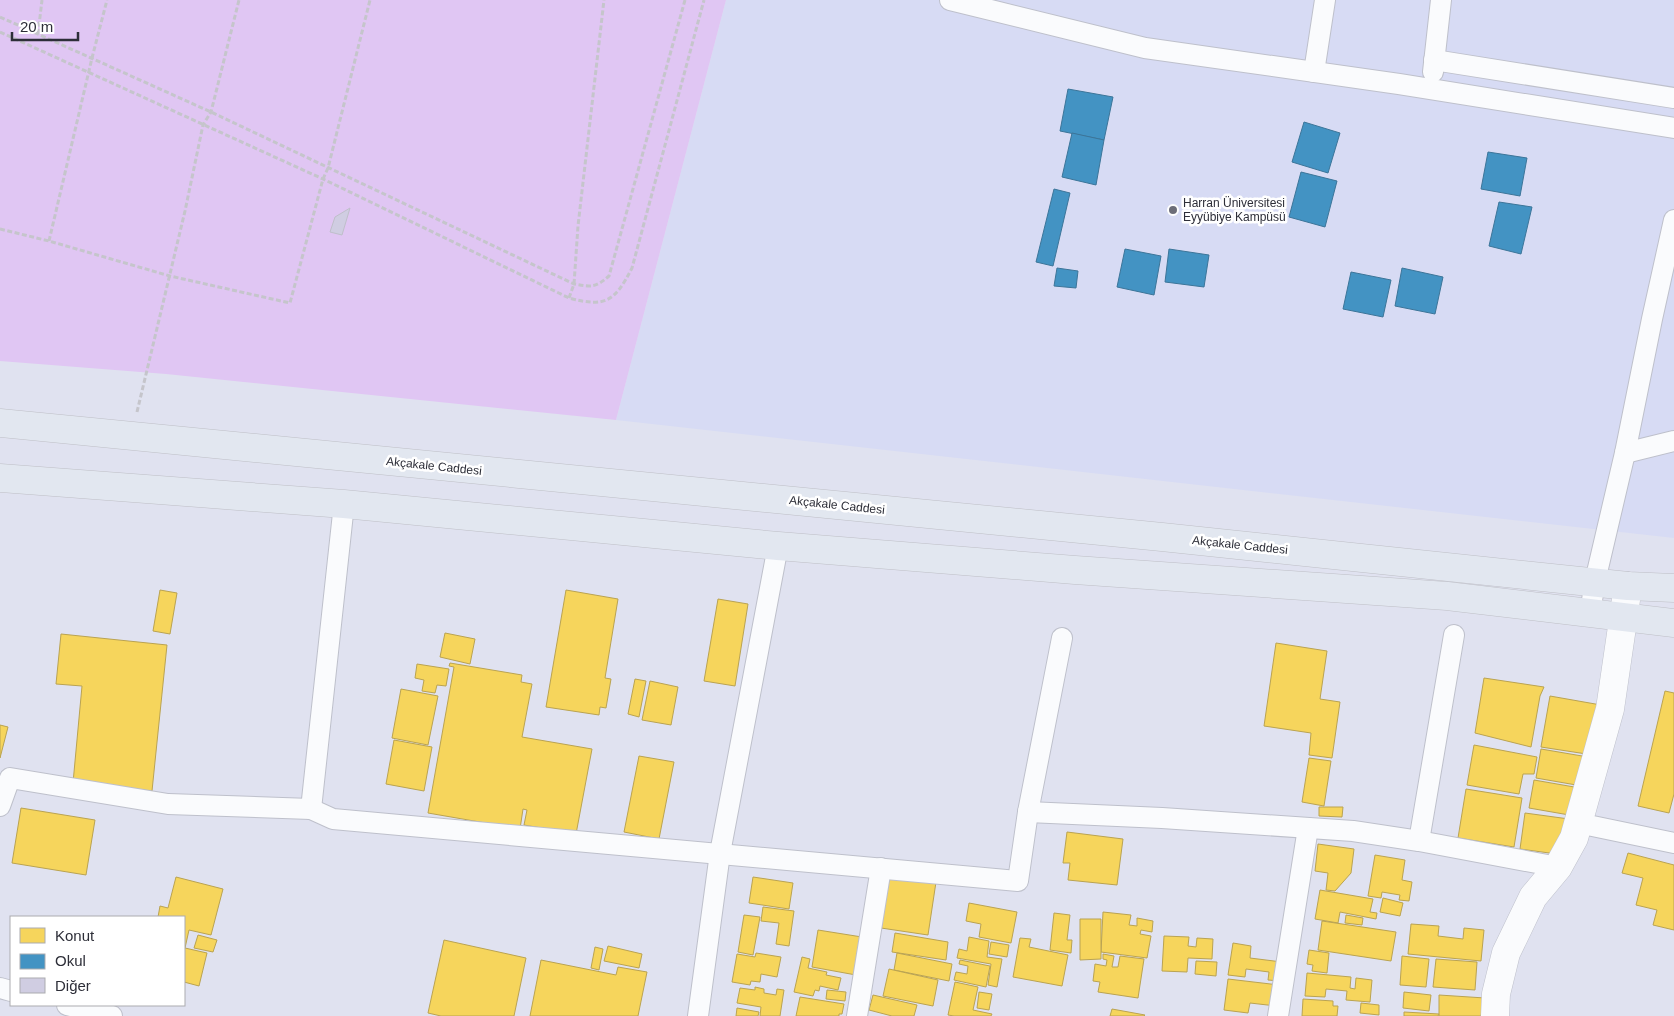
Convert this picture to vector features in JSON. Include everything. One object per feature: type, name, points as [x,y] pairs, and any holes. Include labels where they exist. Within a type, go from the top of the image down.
[{"type":"main road","name":"Akçakale Caddesi","points":[[0,423],[1152,536],[1595,581],[1628,586],[1674,588]]},
{"type":"main road","points":[[0,478],[344,504],[778,546],[1075,570],[1447,596],[1674,623]]},
{"type":"street","points":[[950,0],[1145,48],[1431,89],[1674,128]]},
{"type":"street","points":[[1314,72],[1325,0]]},
{"type":"street","points":[[1431,89],[1441,0]]},
{"type":"street","points":[[1434,60],[1674,98]]},
{"type":"street","points":[[1590,614],[1595,581],[1625,453],[1674,220]]},
{"type":"street","points":[[1625,453],[1674,441]]},
{"type":"street","points":[[310,810],[344,504]]},
{"type":"street","points":[[698,1016],[720,853],[778,546]]},
{"type":"street","points":[[1495,1016],[1496,994],[1506,953],[1533,896],[1558,866],[1574,838],[1610,709],[1628,586]]},
{"type":"street","points":[[1419,841],[1454,635]]},
{"type":"street","points":[[0,806],[5,774],[168,804],[310,810],[333,819],[1018,881],[1028,812],[1062,638]]},
{"type":"street","points":[[1028,812],[1162,818],[1352,831],[1558,866]]},
{"type":"street","points":[[1578,823],[1674,843]]},
{"type":"street","points":[[1278,1016],[1308,828]]},
{"type":"street","points":[[857,1016],[881,868]]},
{"type":"street","points":[[71,1006],[112,1016]]},
{"type":"path","points":[[38,34],[42,0]]},
{"type":"path","points":[[49,240],[107,0]]},
{"type":"path","points":[[131,436],[170,276],[203,125],[211,112],[239,0]]},
{"type":"path","points":[[0,229],[49,240],[170,276],[290,303],[323,179],[328,168],[370,0]]},
{"type":"path","points":[[569,298],[574,284],[578,226],[604,0]]},
{"type":"path","points":[[0,16],[211,112],[574,284],[593,287],[601,284],[610,276],[684,0]]},
{"type":"path","points":[[0,32],[323,179],[569,298],[594,303],[609,300],[622,288],[632,268],[704,0]]},
{"type":"shaded area","points":[[0,0],[726,0],[616,420],[166,374],[0,361]]},
{"type":"shaded area","name":"Harran Üniversitesi Eyyübiye Kampüsü","points":[[726,0],[1674,0],[1674,538],[616,420]]},
{"type":"building: Konut","points":[[160,590],[177,593],[170,634],[153,631]]},
{"type":"building: Konut","points":[[566,590],[618,599],[605,678],[611,679],[606,708],[600,707],[599,715],[546,707]]},
{"type":"building: Konut","points":[[718,599],[748,604],[735,686],[704,681]]},
{"type":"building: Konut","points":[[445,633],[475,639],[470,664],[440,657]]},
{"type":"building: Konut","points":[[61,634],[167,645],[152,791],[73,783],[82,686],[56,684]]},
{"type":"building: Konut","points":[[1276,643],[1327,651],[1320,699],[1340,702],[1332,758],[1309,755],[1311,733],[1264,726]]},
{"type":"building: Konut","points":[[450,663],[522,675],[521,682],[532,684],[522,737],[592,749],[576,834],[524,825],[527,810],[523,809],[520,829],[428,813],[454,667],[449,666]]},
{"type":"building: Konut","points":[[417,664],[449,669],[446,686],[437,685],[435,693],[422,691],[424,680],[415,678]]},
{"type":"building: Konut","points":[[1484,678],[1544,687],[1540,696],[1531,747],[1475,733]]},
{"type":"building: Konut","points":[[635,679],[646,681],[639,717],[628,714]]},
{"type":"building: Konut","points":[[650,681],[678,687],[671,725],[642,720]]},
{"type":"building: Konut","points":[[401,689],[438,696],[428,745],[392,738]]},
{"type":"building: Konut","points":[[1665,691],[1674,693],[1674,794],[1669,813],[1638,806]]},
{"type":"building: Konut","points":[[1550,696],[1601,705],[1593,755],[1541,747]]},
{"type":"building: Konut","points":[[0,725],[8,727],[0,758]]},
{"type":"building: Konut","points":[[394,740],[432,747],[424,791],[386,784]]},
{"type":"building: Konut","points":[[1474,745],[1537,757],[1534,774],[1523,774],[1519,794],[1467,785]]},
{"type":"building: Konut","points":[[1541,749],[1588,757],[1582,786],[1536,778]]},
{"type":"building: Konut","points":[[639,756],[674,762],[659,839],[624,832]]},
{"type":"building: Konut","points":[[1309,758],[1331,761],[1324,806],[1302,802]]},
{"type":"building: Konut","points":[[1534,780],[1580,788],[1575,816],[1529,808]]},
{"type":"building: Konut","points":[[1466,789],[1522,798],[1514,847],[1458,838]]},
{"type":"building: Konut","points":[[1319,807],[1343,807],[1342,817],[1319,816]]},
{"type":"building: Konut","points":[[21,808],[95,820],[86,875],[12,863]]},
{"type":"building: Konut","points":[[1525,813],[1569,819],[1564,855],[1520,849]]},
{"type":"building: Konut","points":[[1067,832],[1123,839],[1117,885],[1068,880],[1070,863],[1063,863]]},
{"type":"building: Konut","points":[[1318,844],[1354,849],[1351,873],[1335,891],[1326,890],[1328,873],[1315,871]]},
{"type":"building: Konut","points":[[1628,853],[1674,865],[1674,930],[1653,925],[1657,910],[1636,905],[1643,878],[1622,873]]},
{"type":"building: Konut","points":[[1375,855],[1405,860],[1402,880],[1412,882],[1409,901],[1399,900],[1400,895],[1382,892],[1381,898],[1368,896]]},
{"type":"building: Konut","points":[[889,875],[936,882],[928,935],[881,928]]},
{"type":"building: Konut","points":[[176,877],[223,889],[211,935],[189,930],[185,948],[185,916],[158,916],[160,906],[168,908]]},
{"type":"building: Konut","points":[[753,877],[793,883],[789,909],[749,903]]},
{"type":"building: Konut","points":[[1320,890],[1373,899],[1370,912],[1377,913],[1376,919],[1340,912],[1338,923],[1315,919]]},
{"type":"building: Konut","points":[[1383,898],[1403,903],[1400,916],[1380,912]]},
{"type":"building: Konut","points":[[969,903],[1017,912],[1011,943],[979,937],[981,924],[966,921]]},
{"type":"building: Konut","points":[[763,907],[794,911],[789,946],[776,944],[779,923],[761,921]]},
{"type":"building: Konut","points":[[1103,912],[1131,915],[1129,925],[1137,926],[1137,918],[1153,921],[1152,932],[1141,930],[1140,934],[1151,936],[1147,958],[1101,952]]},
{"type":"building: Konut","points":[[1054,913],[1070,915],[1067,940],[1072,940],[1071,953],[1050,950]]},
{"type":"building: Konut","points":[[744,915],[760,917],[753,955],[738,952]]},
{"type":"building: Konut","points":[[1346,915],[1363,918],[1362,925],[1345,923]]},
{"type":"building: Konut","points":[[1080,919],[1101,919],[1101,959],[1080,960]]},
{"type":"building: Konut","points":[[1322,921],[1396,932],[1391,961],[1318,950]]},
{"type":"building: Konut","points":[[1411,924],[1439,926],[1438,936],[1463,939],[1464,928],[1484,930],[1481,961],[1408,954]]},
{"type":"building: Konut","points":[[818,930],[862,937],[856,975],[812,967]]},
{"type":"building: Konut","points":[[895,933],[948,942],[946,960],[892,952]]},
{"type":"building: Konut","points":[[198,935],[217,940],[213,952],[194,948]]},
{"type":"building: Konut","points":[[1164,936],[1189,937],[1188,946],[1196,947],[1197,938],[1213,939],[1212,959],[1188,958],[1187,972],[1162,971]]},
{"type":"building: Konut","points":[[969,937],[989,941],[987,957],[1002,959],[997,987],[988,985],[991,964],[957,958],[959,949],[967,951]]},
{"type":"building: Konut","points":[[1020,938],[1031,939],[1029,947],[1068,955],[1062,986],[1013,977]]},
{"type":"building: Konut","points":[[444,940],[526,958],[514,1016],[441,1016],[428,1013]]},
{"type":"building: Konut","points":[[991,942],[1009,945],[1007,957],[989,954]]},
{"type":"building: Konut","points":[[1233,943],[1251,946],[1250,958],[1282,962],[1280,981],[1268,980],[1269,972],[1246,969],[1245,977],[1228,975]]},
{"type":"building: Konut","points":[[608,946],[642,954],[639,968],[604,961]]},
{"type":"building: Konut","points":[[595,947],[603,949],[599,970],[591,968]]},
{"type":"building: Konut","points":[[185,948],[207,953],[199,986],[185,982]]},
{"type":"building: Konut","points":[[1309,950],[1329,953],[1327,973],[1312,971],[1313,965],[1307,964]]},
{"type":"building: Konut","points":[[756,953],[781,957],[777,977],[761,974],[760,982],[751,981],[750,985],[732,982],[737,954],[755,957]]},
{"type":"building: Konut","points":[[897,953],[952,964],[949,981],[894,970]]},
{"type":"building: Konut","points":[[1103,954],[1114,956],[1112,967],[1118,967],[1120,956],[1144,959],[1138,998],[1098,992],[1100,982],[1093,981],[1095,964],[1106,966],[1107,960],[1103,959]]},
{"type":"building: Konut","points":[[1402,956],[1429,959],[1426,987],[1400,985]]},
{"type":"building: Konut","points":[[802,957],[810,959],[808,968],[827,972],[826,975],[841,978],[838,990],[820,986],[819,991],[815,990],[813,996],[794,992]]},
{"type":"building: Konut","points":[[1436,959],[1477,962],[1475,990],[1433,987]]},
{"type":"building: Konut","points":[[541,960],[616,975],[618,967],[647,972],[638,1016],[530,1016]]},
{"type":"building: Konut","points":[[960,960],[990,966],[986,987],[954,980],[956,972],[967,974],[968,966],[959,964]]},
{"type":"building: Konut","points":[[1196,961],[1217,962],[1216,976],[1195,974]]},
{"type":"building: Konut","points":[[889,969],[938,980],[933,1006],[883,996]]},
{"type":"building: Konut","points":[[1307,973],[1351,977],[1350,988],[1355,989],[1356,978],[1372,980],[1370,1002],[1346,1000],[1347,991],[1326,989],[1325,997],[1305,996]]},
{"type":"building: Konut","points":[[1228,979],[1279,985],[1276,1006],[1250,1003],[1248,1013],[1224,1010]]},
{"type":"building: Konut","points":[[955,982],[978,987],[973,1010],[992,1014],[991,1016],[948,1015]]},
{"type":"building: Konut","points":[[755,987],[764,989],[764,993],[776,995],[777,989],[784,990],[780,1016],[760,1016],[761,1007],[737,1003],[740,988],[755,990]]},
{"type":"building: Konut","points":[[827,990],[846,992],[845,1001],[826,999]]},
{"type":"building: Konut","points":[[979,992],[992,994],[989,1010],[977,1008]]},
{"type":"building: Konut","points":[[1404,992],[1431,995],[1429,1011],[1403,1008]]},
{"type":"building: Konut","points":[[873,995],[917,1005],[914,1016],[892,1016],[869,1010]]},
{"type":"building: Konut","points":[[1439,995],[1485,998],[1481,1016],[1439,1016]]},
{"type":"building: Konut","points":[[800,997],[844,1004],[842,1014],[839,1014],[839,1016],[796,1016]]},
{"type":"building: Konut","points":[[1303,999],[1333,1001],[1333,1006],[1338,1006],[1337,1016],[1302,1016]]},
{"type":"building: Konut","points":[[1361,1003],[1379,1005],[1379,1015],[1360,1013]]},
{"type":"building: Konut","points":[[737,1008],[759,1012],[758,1016],[736,1016]]},
{"type":"building: Konut","points":[[1112,1009],[1145,1015],[1110,1016]]},
{"type":"building: Konut","points":[[1404,1012],[1439,1014],[1438,1016],[1404,1016]]},
{"type":"building: Okul","points":[[1068,89],[1113,97],[1104,140],[1060,131]]},
{"type":"building: Okul","points":[[1304,122],[1340,133],[1328,173],[1292,162]]},
{"type":"building: Okul","points":[[1072,133],[1104,140],[1096,185],[1062,177]]},
{"type":"building: Okul","points":[[1488,152],[1527,158],[1520,196],[1481,189]]},
{"type":"building: Okul","points":[[1301,172],[1337,181],[1325,227],[1289,217]]},
{"type":"building: Okul","points":[[1054,189],[1070,193],[1053,266],[1036,262]]},
{"type":"building: Okul","points":[[1499,202],[1532,207],[1521,254],[1489,246]]},
{"type":"building: Okul","points":[[1125,249],[1161,256],[1154,295],[1117,287]]},
{"type":"building: Okul","points":[[1169,249],[1209,255],[1204,287],[1165,282]]},
{"type":"building: Okul","points":[[1057,268],[1078,271],[1076,288],[1054,286]]},
{"type":"building: Okul","points":[[1402,268],[1443,277],[1435,314],[1395,306]]},
{"type":"building: Okul","points":[[1351,272],[1391,280],[1383,317],[1343,309]]},
{"type":"building: Diğer","points":[[350,208],[342,235],[330,232],[335,217]]},
{"type":"place","name":"Harran Üniversitesi Eyyübiye Kampüsü","points":[[1173,210]]}]
